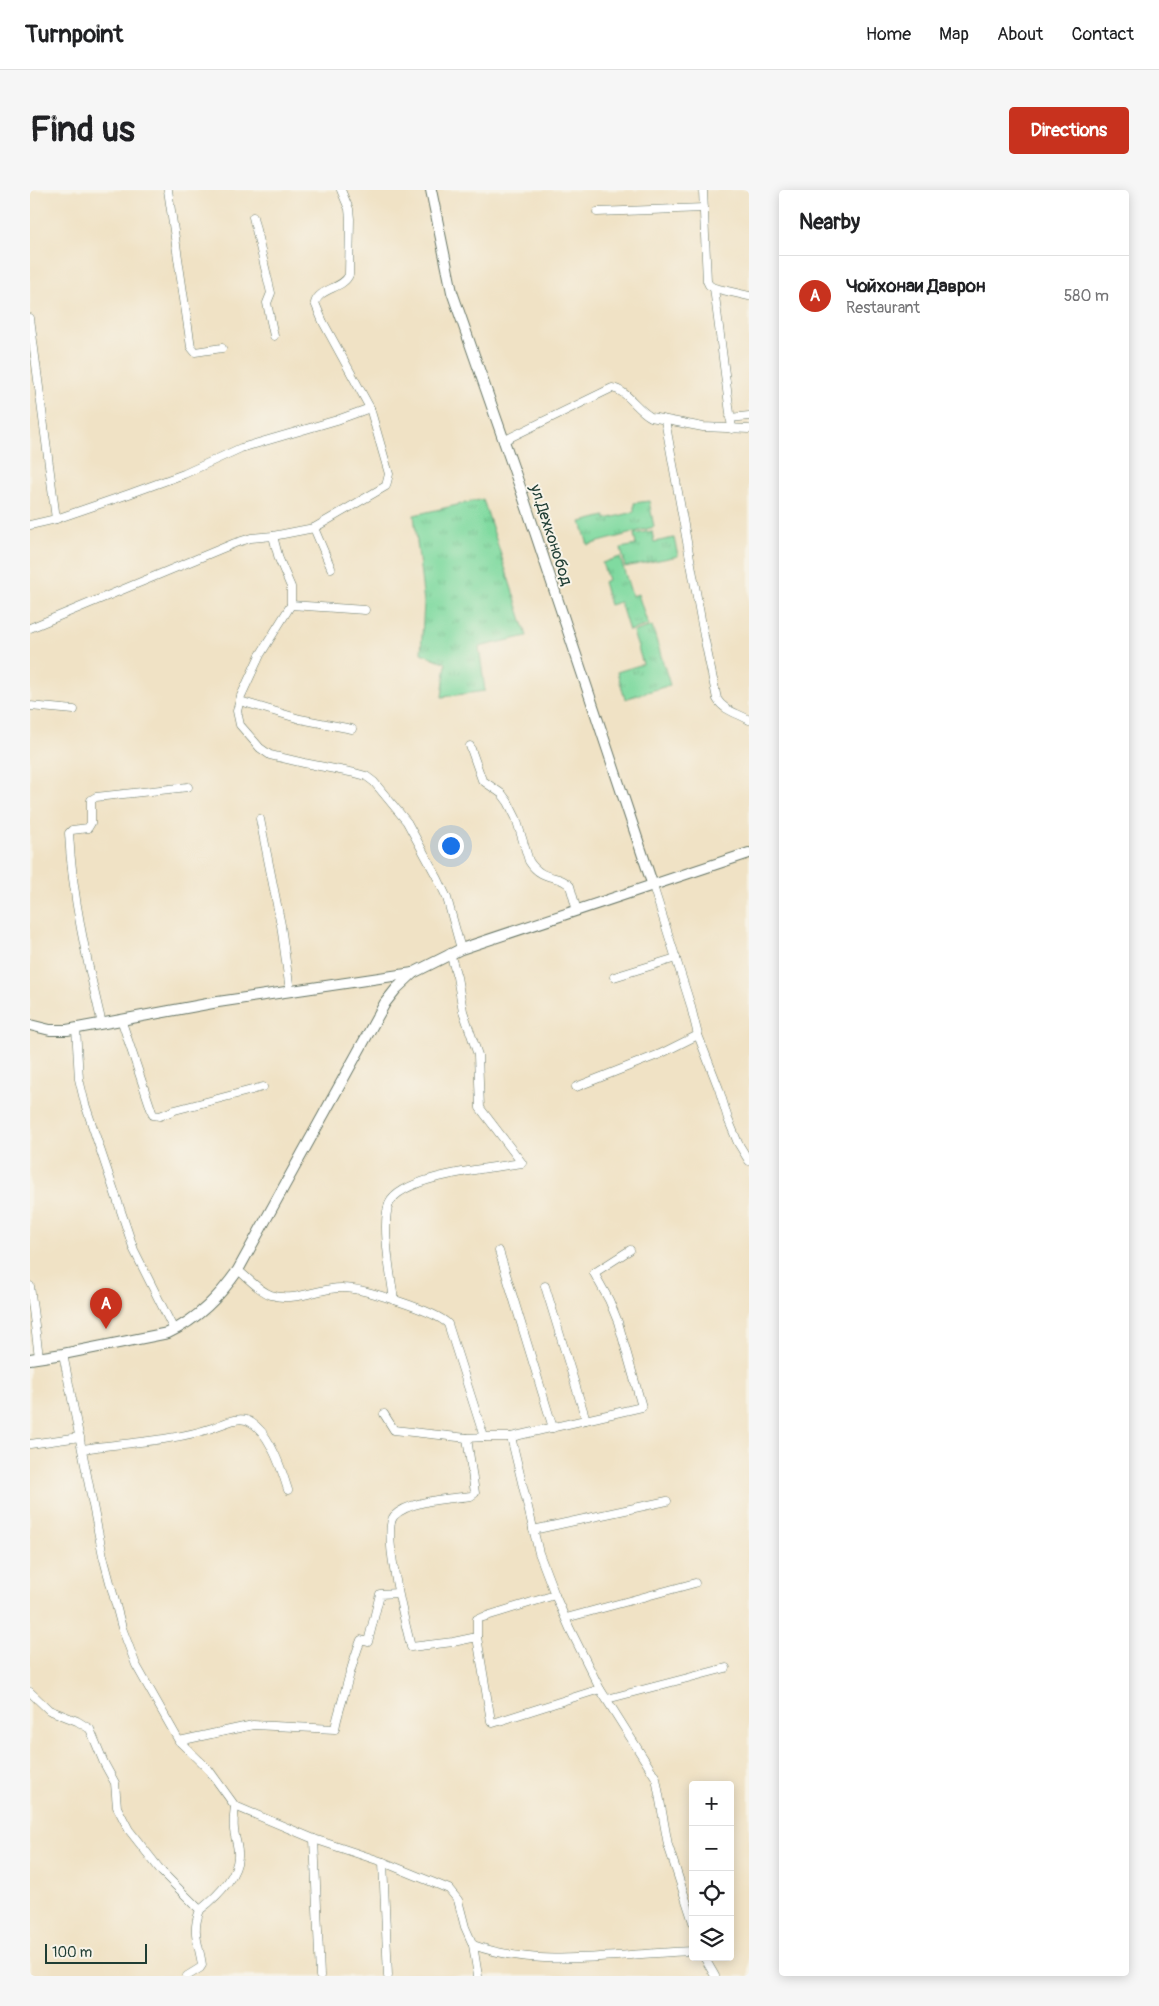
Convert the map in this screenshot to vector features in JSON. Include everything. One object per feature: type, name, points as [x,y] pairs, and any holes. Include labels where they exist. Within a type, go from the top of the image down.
[{"type":"street","points":[[168,190],[191,347],[195,352],[222,348]]},
{"type":"street","points":[[30,628],[235,543],[251,538],[314,528],[386,486],[389,474],[370,408],[323,322],[315,302],[318,296],[345,282],[349,275],[350,219],[349,209],[341,190]]},
{"type":"street","name":"ул.Дехконобод","points":[[431,190],[452,292],[653,886]]},
{"type":"street","points":[[703,190],[707,281],[714,288],[749,296]]},
{"type":"street","points":[[597,212],[704,208]]},
{"type":"street","points":[[253,217],[271,293],[267,303],[274,336]]},
{"type":"street","points":[[714,288],[732,429]]},
{"type":"street","points":[[30,318],[56,519]]},
{"type":"street","points":[[504,441],[612,388],[621,391],[644,414],[703,427],[749,429]]},
{"type":"street","points":[[30,525],[56,519],[184,474],[241,448],[337,420],[370,408]]},
{"type":"street","points":[[730,418],[749,416]]},
{"type":"street","points":[[665,420],[717,699],[720,705],[749,720]]},
{"type":"street","points":[[314,528],[331,568]]},
{"type":"street","points":[[273,536],[291,586],[291,605],[260,655],[240,701],[238,711],[240,725],[270,755],[360,774],[374,782],[407,822],[438,879],[447,898],[461,949]]},
{"type":"street","points":[[291,605],[365,610]]},
{"type":"street","points":[[240,701],[300,719],[352,729]]},
{"type":"street","points":[[30,706],[74,710]]},
{"type":"street","points":[[470,746],[482,780],[502,794],[508,802],[516,818],[529,861],[543,875],[567,882],[570,886],[577,911]]},
{"type":"street","points":[[102,1024],[88,968],[70,864],[69,833],[72,830],[88,828],[91,823],[91,800],[96,797],[188,786]]},
{"type":"street","points":[[260,819],[282,925],[290,990]]},
{"type":"street","points":[[30,1286],[34,1358],[145,1338],[174,1330],[201,1314],[238,1270],[385,1003],[396,988],[413,973],[461,949],[749,853]]},
{"type":"street","points":[[653,886],[698,1035],[719,1089],[728,1119],[738,1143],[749,1161]]},
{"type":"street","points":[[394,1300],[386,1228],[387,1211],[393,1198],[416,1183],[449,1175],[522,1163],[480,1108],[478,1055],[463,1011],[457,977],[450,954]]},
{"type":"street","points":[[614,977],[676,958]]},
{"type":"street","points":[[30,1025],[59,1030],[76,1028],[290,990],[413,973]]},
{"type":"street","points":[[122,1019],[153,1115],[160,1116],[175,1110],[264,1086]]},
{"type":"street","points":[[76,1028],[79,1079],[85,1104],[134,1250],[174,1330]]},
{"type":"street","points":[[576,1087],[660,1054],[698,1035]]},
{"type":"street","points":[[384,1414],[394,1430],[467,1438],[511,1437],[642,1407],[618,1322],[609,1300],[594,1273],[630,1250]]},
{"type":"street","points":[[499,1251],[553,1428]]},
{"type":"street","points":[[238,1270],[272,1296],[300,1296],[344,1288],[394,1300],[437,1316],[448,1324],[484,1437]]},
{"type":"street","points":[[545,1286],[586,1420]]},
{"type":"street","points":[[63,1354],[103,1556],[122,1628],[136,1664],[179,1741],[209,1770],[235,1806],[314,1839],[382,1862],[449,1888],[458,1900],[465,1927],[473,1945],[478,1976]]},
{"type":"street","points":[[83,1449],[181,1436],[232,1421],[245,1420],[253,1423],[276,1455],[288,1490]]},
{"type":"street","points":[[30,1444],[80,1437]]},
{"type":"street","points":[[511,1437],[539,1553],[555,1594],[600,1689],[656,1778],[668,1845],[691,1916]]},
{"type":"street","points":[[467,1438],[474,1495],[423,1503],[404,1510],[395,1516],[391,1521],[392,1557],[398,1593],[411,1647],[477,1637]]},
{"type":"street","points":[[533,1530],[667,1501]]},
{"type":"street","points":[[566,1618],[695,1583]]},
{"type":"street","points":[[179,1741],[253,1724],[335,1729],[337,1714],[343,1700],[355,1654],[361,1640],[368,1642],[380,1594],[398,1593]]},
{"type":"street","points":[[555,1594],[477,1619],[477,1637],[489,1716],[493,1722],[600,1689]]},
{"type":"street","points":[[607,1699],[726,1668]]},
{"type":"street","points":[[30,1692],[49,1710],[78,1721],[90,1728],[115,1783],[117,1807],[129,1830],[168,1879],[200,1910]]},
{"type":"street","points":[[187,1976],[202,1965],[195,1934],[200,1910],[217,1896],[233,1875],[236,1867],[238,1856],[234,1827],[235,1806]]},
{"type":"street","points":[[314,1839],[320,1976]]},
{"type":"street","points":[[382,1862],[388,1976]]},
{"type":"street","points":[[473,1945],[490,1951],[541,1958],[689,1951]]},
{"type":"street","points":[[706,1961],[715,1976]]},
{"type":"green space","points":[[483,499],[527,636],[479,647],[485,691],[442,697],[446,663],[421,653],[424,603],[414,515]]},
{"type":"green space","points":[[649,501],[654,527],[588,545],[581,522],[605,516],[606,519],[634,512],[634,503]]},
{"type":"green space","points":[[652,531],[654,542],[674,538],[678,556],[625,567],[621,548],[636,545],[634,534]]},
{"type":"green space","points":[[620,557],[632,596],[638,594],[648,625],[629,631],[620,602],[610,605],[603,582],[608,580],[602,563]]},
{"type":"green space","points":[[652,626],[670,685],[625,699],[617,672],[643,664],[633,632]]},
{"type":"place","name":"Чойхонаи Даврон","points":[[106,1329]]}]
